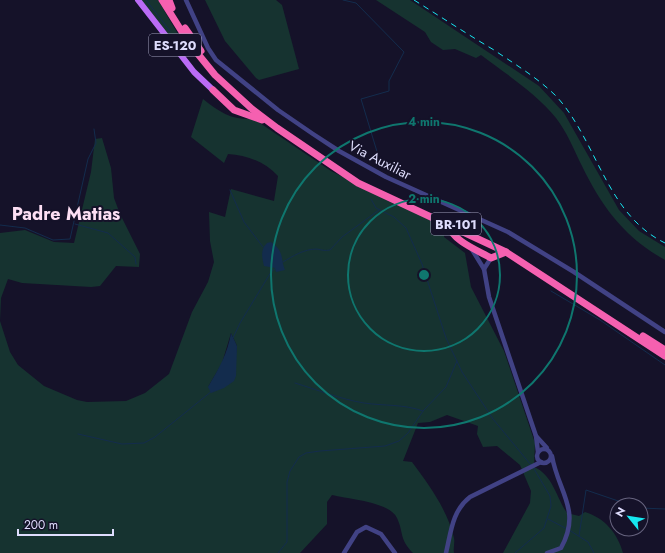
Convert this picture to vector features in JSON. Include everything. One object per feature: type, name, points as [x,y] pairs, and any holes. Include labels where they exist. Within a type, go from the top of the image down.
[{"type":"highway","name":"BR-101","points":[[162,0],[189,43],[222,82],[252,109],[277,128],[358,183],[506,252],[665,356]]},
{"type":"highway","name":"BR-101","points":[[169,0],[172,8],[202,52],[235,89],[264,113],[335,163],[378,188],[509,249],[665,350]]},
{"type":"highway","points":[[213,90],[221,88],[222,82]]},
{"type":"highway","points":[[213,90],[234,110],[257,118],[277,128]]},
{"type":"highway","points":[[448,225],[450,231],[455,236],[491,258],[506,252]]},
{"type":"main road","name":"ES-120","points":[[138,0],[194,72],[213,90]]},
{"type":"street","name":"Via Auxiliar","points":[[186,0],[208,48],[216,60],[278,110],[339,151],[386,177],[508,232],[574,272],[665,332]]},
{"type":"street","points":[[470,246],[484,269],[489,297],[536,436],[538,452],[537,458],[530,467]]},
{"type":"street","points":[[484,269],[491,258]]},
{"type":"street","points":[[536,436],[550,451],[552,456],[554,470],[566,500],[570,526],[568,535],[561,548],[547,553]]},
{"type":"street","points":[[538,452],[542,449],[550,451]]},
{"type":"street","points":[[446,553],[454,517],[463,502],[530,467],[550,461],[552,456]]},
{"type":"street","points":[[537,458],[554,470]]},
{"type":"street","points":[[344,553],[357,532],[366,527],[381,534],[395,553]]},
{"type":"green space","points":[[140,0],[158,0],[182,41],[177,45],[167,36]]},
{"type":"green space","points":[[205,0],[276,0],[282,5],[299,69],[259,80],[256,78],[225,41]]},
{"type":"green space","points":[[376,0],[410,0],[539,86],[564,113],[619,210],[639,231],[665,247],[665,260],[650,251],[626,231],[606,208],[590,181],[560,123],[539,100],[481,55],[476,58],[455,49],[443,50],[431,42],[425,32]]},
{"type":"green space","points":[[203,99],[227,115],[239,118],[254,119],[331,171],[444,227],[444,237],[465,253],[471,287],[504,351],[535,443],[534,467],[546,475],[567,513],[579,516],[585,512],[599,518],[609,527],[609,537],[617,537],[623,553],[503,553],[530,503],[531,491],[520,465],[497,446],[483,447],[477,434],[478,426],[447,415],[430,422],[418,423],[403,461],[412,462],[442,507],[454,538],[454,553],[413,553],[404,540],[397,518],[393,513],[386,508],[368,502],[332,495],[327,502],[327,524],[300,553],[0,553],[0,321],[10,352],[18,365],[44,386],[77,400],[87,402],[126,401],[145,393],[169,374],[192,312],[208,282],[214,262],[210,241],[209,212],[225,217],[231,189],[274,201],[278,176],[273,171],[255,160],[242,156],[228,154],[224,163],[191,137]],"holes":[[[231,333],[237,346],[236,353],[208,387],[222,363]]]},
{"type":"green space","points":[[102,138],[111,168],[114,198],[120,214],[140,254],[139,267],[116,266],[100,286],[91,287],[22,283],[8,279],[1,298],[0,321],[0,233],[25,230],[54,242],[74,243],[91,172],[95,139]]},
{"type":"water","points":[[271,242],[280,252],[285,270],[276,272],[275,268],[264,266],[262,251],[267,243]]},
{"type":"water","points":[[231,333],[237,346],[236,376],[234,381],[224,388],[211,393],[208,387],[225,354]]},
{"type":"waterway","points":[[146,0],[170,31]]},
{"type":"waterway","points":[[343,0],[356,3],[404,52],[389,81],[389,91],[361,99],[382,168]]},
{"type":"waterway","points":[[0,225],[25,228],[53,240],[70,239],[88,159],[96,143],[94,129]]},
{"type":"waterway","points":[[230,190],[244,222],[263,247]]},
{"type":"waterway","points":[[371,199],[376,208],[394,217],[406,228],[422,264],[446,338],[462,372],[493,419],[531,465]]},
{"type":"waterway","points":[[283,262],[308,250],[330,250],[342,237],[379,210]]},
{"type":"waterway","points":[[75,224],[108,233],[135,257],[136,264]]},
{"type":"waterway","points":[[233,338],[240,323],[271,272],[276,268]]},
{"type":"waterway","points":[[551,291],[600,320],[665,365]]},
{"type":"waterway","points":[[278,553],[287,542],[287,482],[290,471],[299,457],[306,453],[385,446],[399,441],[408,433],[423,411],[446,387],[457,361]]},
{"type":"waterway","points":[[295,383],[355,401],[371,404],[409,407],[423,411]]},
{"type":"waterway","points":[[78,434],[122,444],[144,443],[155,437],[212,391]]},
{"type":"waterway","points":[[515,553],[544,528],[551,506],[550,496],[533,467]]},
{"type":"waterway","points":[[579,536],[586,490],[609,498]]},
{"type":"waterway","points":[[649,508],[665,509]]},
{"type":"waterway","points":[[548,519],[567,529]]},
{"type":"waterway","points":[[569,530],[588,542],[594,553]]},
{"type":"railway","points":[[414,0],[519,66],[557,97],[571,115],[604,176],[629,214],[645,230],[665,243]]},
{"type":"district","name":"Padre Matias","points":[[66,214]]}]
